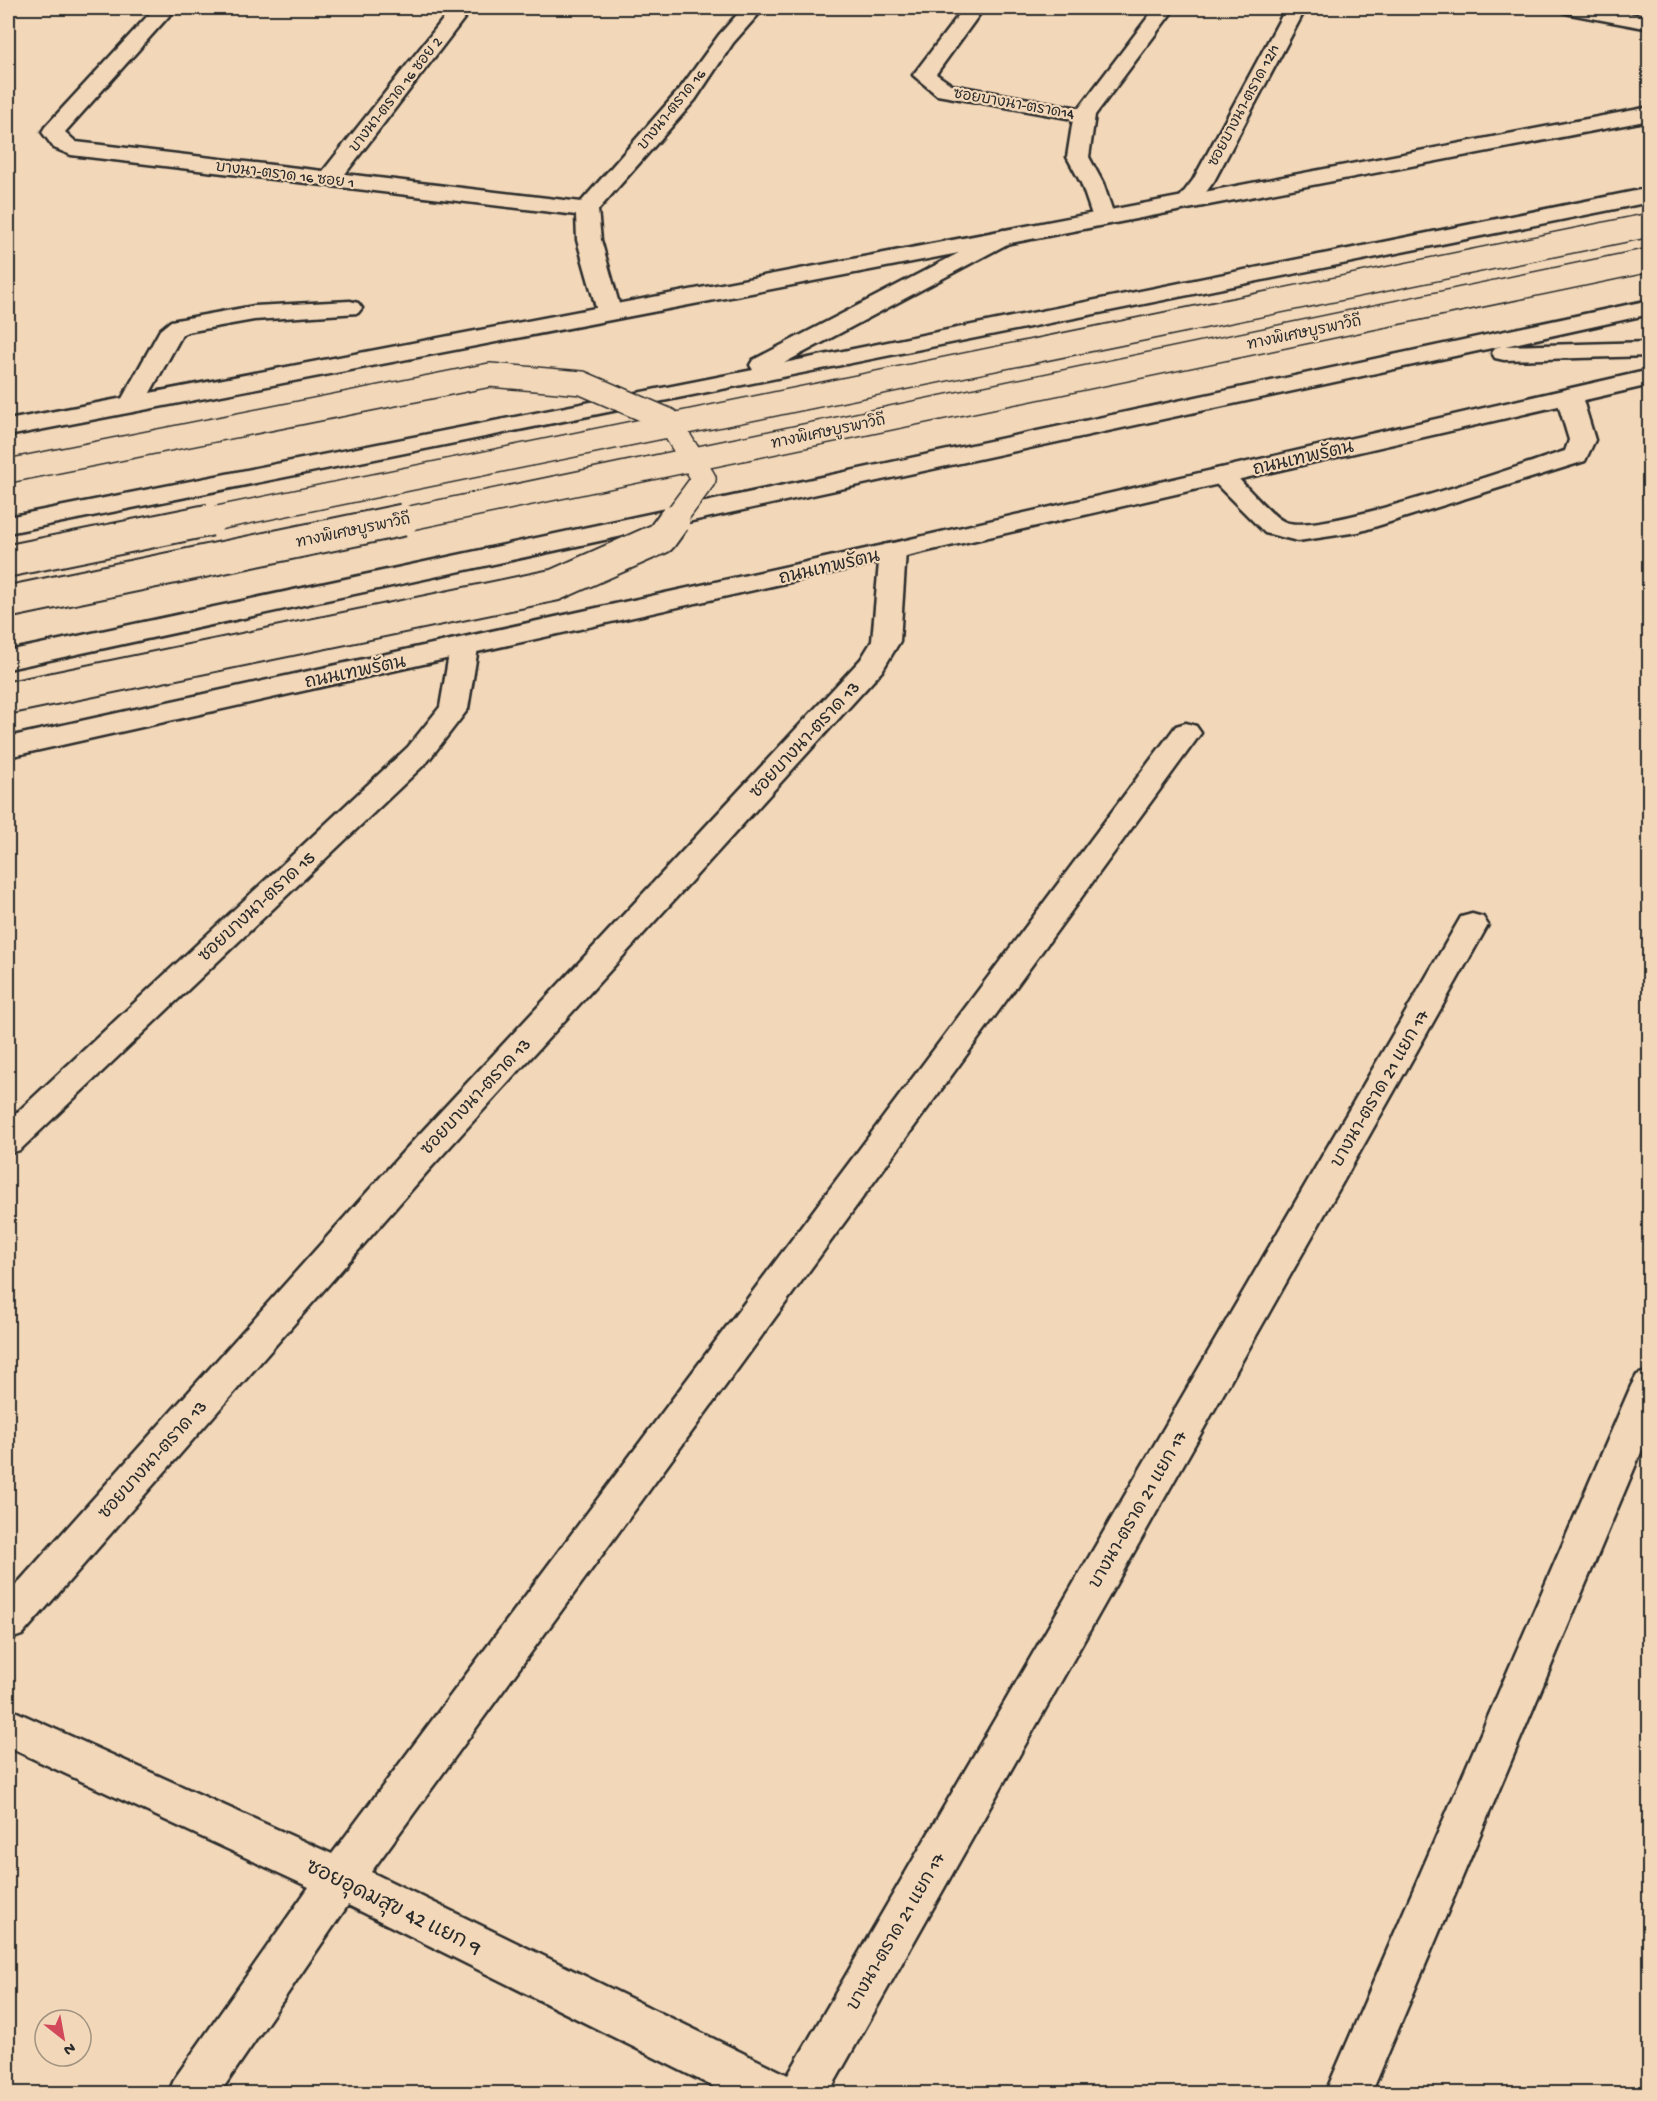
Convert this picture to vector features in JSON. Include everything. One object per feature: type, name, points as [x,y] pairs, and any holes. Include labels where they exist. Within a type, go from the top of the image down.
[{"type":"main road","name":"บางนา-ตราด 16 ซอย 1","points":[[166,8],[53,132],[56,137],[71,147],[328,180],[587,209]]},
{"type":"main road","name":"บางนา-ตราด 16 ซอย 2","points":[[328,180],[462,8]]},
{"type":"main road","name":"บางนา-ตราด 16","points":[[587,209],[687,95],[726,39],[754,8]]},
{"type":"main road","name":"ซอยบางนา-ตราด14","points":[[974,8],[924,75],[928,81],[945,90],[1084,115],[1078,158],[1092,183],[1104,218]]},
{"type":"main road","points":[[1084,115],[1166,8]]},
{"type":"main road","name":"ซอยบางนา-ตราด 12/1","points":[[1188,201],[1203,181],[1296,8]]},
{"type":"main road","points":[[1570,8],[1650,22]]},
{"type":"main road","points":[[8,428],[1650,113]]},
{"type":"main road","points":[[8,525],[1650,195]]},
{"type":"main road","points":[[587,209],[590,240],[609,312]]},
{"type":"main road","name":"ทางพิเศษบูรพาวิถี","points":[[8,561],[1650,225]]},
{"type":"main road","points":[[728,382],[1003,237]]},
{"type":"main road","name":"ทางพิเศษบูรพาวิถี","points":[[8,602],[1650,260]]},
{"type":"main road","points":[[8,660],[1650,307]]},
{"type":"main road","points":[[132,404],[172,330],[180,326],[254,313],[350,308]]},
{"type":"main road","points":[[1425,356],[1650,349]]},
{"type":"main road","points":[[8,471],[490,375],[582,383],[668,420],[704,479],[661,538],[555,585],[8,698]]},
{"type":"main road","name":"ถนนเทพรัตน","points":[[8,747],[464,648],[1650,377]]},
{"type":"main road","points":[[1221,476],[1274,527],[1298,532],[1349,526],[1576,456],[1582,440],[1569,397]]},
{"type":"main road","name":"ซอยบางนา-ตราด 13","points":[[8,1622],[415,1162],[872,665],[886,642],[893,551]]},
{"type":"main road","name":"ซอยบางนา-ตราด 15","points":[[8,1141],[418,754],[454,709],[464,648]]},
{"type":"main road","points":[[191,2094],[340,1879],[1186,733]]},
{"type":"main road","name":"บางนา-ตราด 21 แยก 17","points":[[802,2094],[1472,925]]},
{"type":"main road","points":[[1348,2094],[1650,1386]]},
{"type":"main road","name":"ซอยอุดมสุข 42 แยก 9","points":[[8,1726],[340,1879],[778,2094]]}]
